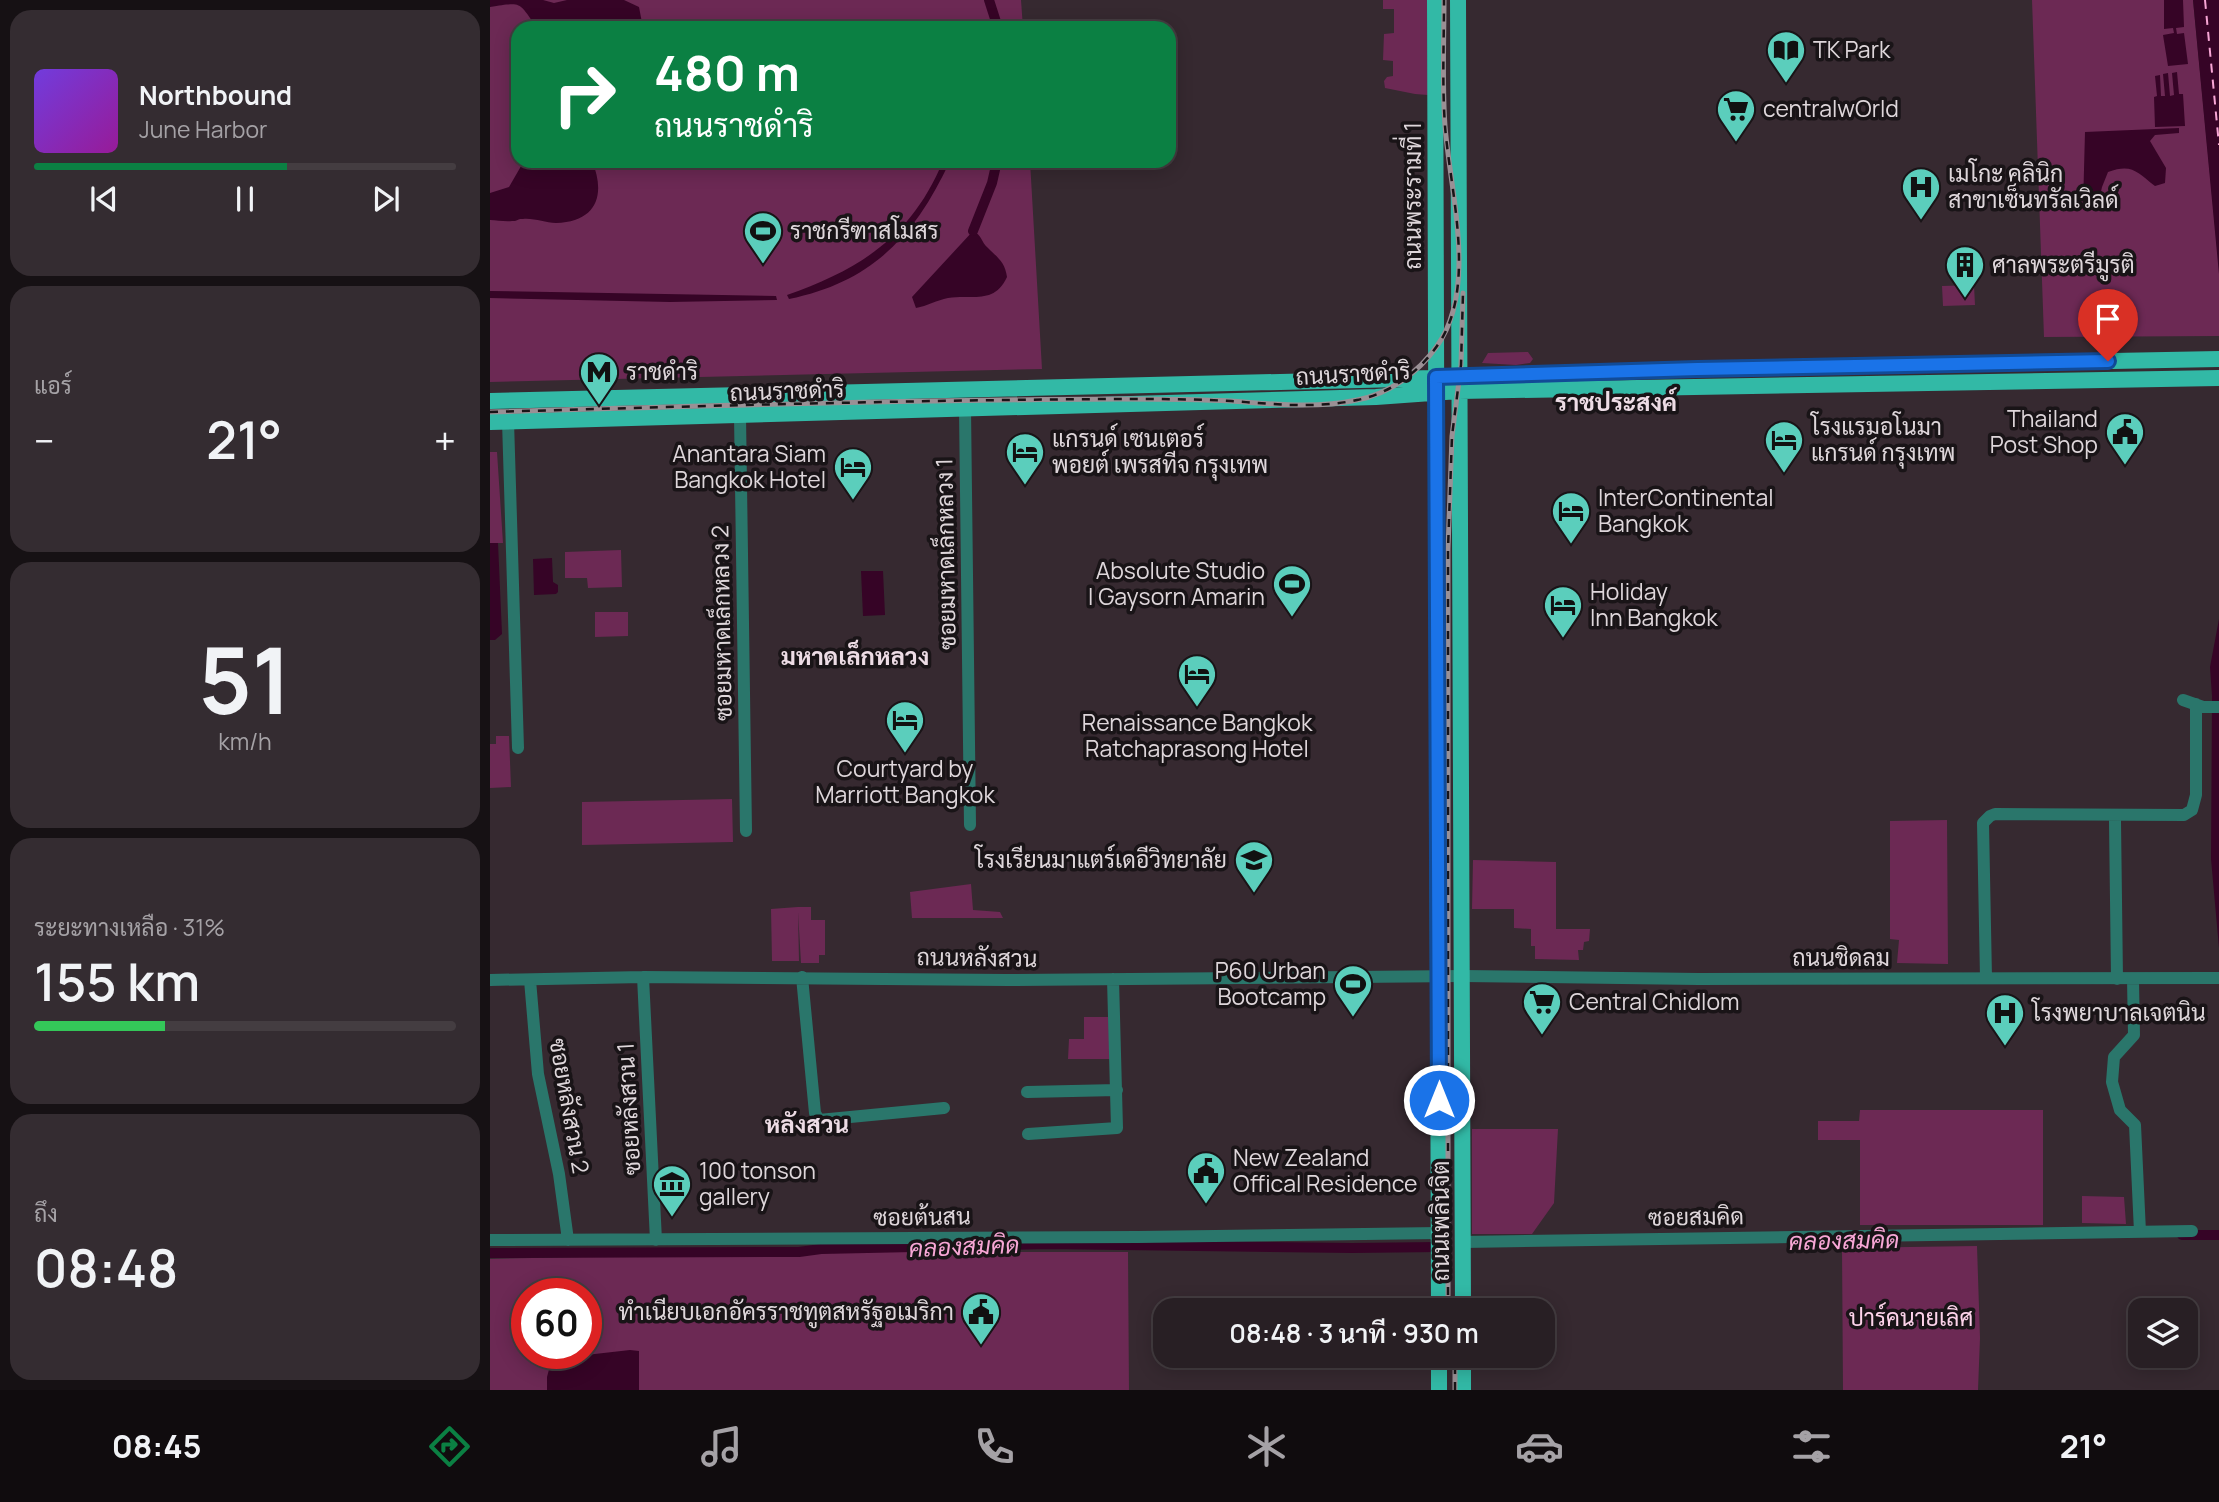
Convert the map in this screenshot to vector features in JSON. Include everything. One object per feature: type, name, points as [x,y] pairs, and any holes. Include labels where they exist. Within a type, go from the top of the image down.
[{"type":"main road","name":"ถนนพระรามที่ 1","points":[[1435,0],[1436,385]]},
{"type":"main road","name":"ถนนพระรามที่ 1","points":[[1458,0],[1460,384]]},
{"type":"main road","points":[[1401,379],[1420,370],[1436,351]]},
{"type":"main road","name":"ถนนราชดำริ","points":[[490,422],[1376,397],[1436,385],[1746,368],[2219,359]]},
{"type":"main road","points":[[1833,366],[1833,385]]},
{"type":"main road","points":[[1815,385],[1816,367]]},
{"type":"main road","points":[[1746,368],[1746,386]]},
{"type":"main road","name":"ถนนราชดำริ","points":[[1460,384],[1746,386],[2219,378]]},
{"type":"main road","name":"ถนนราชดำริ","points":[[490,401],[1401,379],[1436,385]]},
{"type":"main road","points":[[1231,401],[1240,382]]},
{"type":"main road","points":[[1176,383],[1176,402]]},
{"type":"main road","name":"ถนนเพลินจิต","points":[[1460,384],[1463,1298]]},
{"type":"main road","name":"ถนนเพลินจิต","points":[[1436,385],[1439,1298]]},
{"type":"main road","points":[[964,388],[965,408]]},
{"type":"main road","points":[[739,394],[740,415]]},
{"type":"main road","points":[[1439,1368],[1439,1390]]},
{"type":"main road","points":[[1463,1368],[1463,1390]]},
{"type":"street","name":"ซอยมหาดเล็กหลวง 1","points":[[965,408],[970,825]]},
{"type":"street","name":"ซอยมหาดเล็กหลวง 2","points":[[740,415],[746,831]]},
{"type":"street","points":[[508,421],[518,748]]},
{"type":"street","points":[[1986,978],[1983,823],[1994,814],[2184,815],[2192,810],[2196,795],[2194,703],[2219,707]]},
{"type":"street","points":[[2115,821],[2117,979]]},
{"type":"street","name":"ถนนหลังสวน","points":[[490,980],[643,977],[1113,979],[1463,976]]},
{"type":"street","name":"ถนนชิดลม","points":[[1463,976],[2219,978]]},
{"type":"street","name":"ซอยหลังสวน 1","points":[[643,977],[656,1240]]},
{"type":"street","points":[[803,977],[815,1113],[819,1120],[944,1108]]},
{"type":"street","points":[[1028,1134],[1117,1128],[1113,979]]},
{"type":"street","points":[[2133,979],[2134,1035],[2114,1057],[2112,1082],[2120,1110],[2135,1125],[2140,1232]]},
{"type":"street","name":"ซอยหลังสวน 2","points":[[530,980],[538,1074],[559,1174],[568,1240]]},
{"type":"street","points":[[1027,1092],[1117,1090]]},
{"type":"street","name":"ซอยสมคิด","points":[[1464,1242],[2192,1231]]},
{"type":"street","name":"ซอยต้นสน","points":[[490,1240],[1339,1236],[1439,1233]]},
{"type":"green space","name":"ราชกรีฑาสโมสร","points":[[490,0],[1021,0],[1022,21],[511,21],[511,168],[1030,168],[1042,369],[490,382]]},
{"type":"green space","points":[[1383,0],[1427,0],[1428,95],[1385,88],[1384,81],[1393,76],[1393,61],[1383,60],[1384,34],[1394,33],[1394,9],[1383,9]]},
{"type":"green space","points":[[2032,0],[2193,0],[2219,267],[2219,336],[2044,337]]},
{"type":"green space","points":[[1974,285],[1975,305],[1943,306],[1942,286]]},
{"type":"green space","points":[[1528,352],[1533,359],[1530,363],[1482,363],[1488,353]]},
{"type":"green space","points":[[490,452],[497,452],[503,543],[490,543]]},
{"type":"green space","points":[[621,550],[622,587],[588,588],[587,578],[565,578],[565,552]]},
{"type":"green space","points":[[595,612],[628,612],[628,636],[595,637]]},
{"type":"green space","points":[[496,736],[509,736],[511,787],[490,788],[490,744],[496,744]]},
{"type":"green space","points":[[732,799],[733,842],[582,845],[582,802]]},
{"type":"green space","points":[[1947,820],[1948,964],[1897,963],[1899,940],[1890,939],[1890,821]]},
{"type":"green space","points":[[1473,860],[1556,862],[1556,929],[1590,929],[1589,941],[1584,942],[1583,950],[1578,950],[1579,960],[1535,959],[1535,946],[1531,946],[1531,929],[1514,928],[1514,909],[1472,909]]},
{"type":"green space","points":[[971,884],[973,910],[1000,912],[1003,918],[912,918],[910,892]]},
{"type":"green space","points":[[811,907],[811,920],[825,920],[825,955],[819,955],[819,963],[801,963],[798,912],[799,961],[772,961],[771,909]]},
{"type":"green space","points":[[1084,1017],[1109,1017],[1110,1059],[1068,1059],[1069,1039],[1084,1039]]},
{"type":"green space","points":[[1860,1110],[2043,1110],[2043,1225],[1860,1225],[1860,1140],[1818,1140],[1818,1121],[1859,1121]]},
{"type":"green space","points":[[1472,1129],[1558,1129],[1554,1203],[1532,1234],[1472,1234]]},
{"type":"green space","points":[[2082,1196],[2124,1197],[2126,1224],[2082,1223]]},
{"type":"green space","name":"ปาร์คนายเลิศ","points":[[1977,1246],[1980,1338],[1978,1390],[1843,1390],[1842,1248]]},
{"type":"green space","points":[[824,1252],[1128,1252],[1129,1390],[490,1390],[490,1259]]},
{"type":"shaded area","points":[[490,0],[543,0],[554,3],[567,0],[624,0],[639,7],[642,21],[532,21],[522,8],[514,4],[490,7]]},
{"type":"shaded area","points":[[2164,0],[2183,0],[2184,27],[2176,28],[2177,34],[2184,33],[2188,64],[2168,66],[2163,35],[2174,33],[2173,28],[2164,29]]},
{"type":"shaded area","points":[[2193,0],[2219,0],[2219,274]]},
{"type":"shaded area","points":[[2177,72],[2179,94],[2183,94],[2185,126],[2155,127],[2155,76],[2160,75],[2161,96],[2165,96],[2163,74],[2168,73],[2170,96],[2174,95],[2172,73]]},
{"type":"shaded area","points":[[2179,128],[2179,133],[2155,135],[2150,141],[2166,168],[2165,183],[2155,186],[2134,170],[2116,169],[2108,172],[2098,205],[2083,207],[2085,132]]},
{"type":"shaded area","points":[[520,168],[594,168],[598,195],[589,212],[570,221],[556,223],[527,219],[490,220],[490,193],[509,187]]},
{"type":"shaded area","points":[[940,168],[946,168],[922,212],[888,252],[844,281],[789,299],[787,295],[838,274],[881,246],[900,230],[930,187]]},
{"type":"shaded area","points":[[973,231],[1003,264],[1007,277],[1002,286],[989,295],[948,298],[916,308],[912,297]]},
{"type":"shaded area","points":[[490,291],[776,296],[777,300],[670,302],[490,298]]},
{"type":"shaded area","points":[[490,543],[498,543],[502,634],[495,640],[490,640]]},
{"type":"shaded area","points":[[552,558],[553,582],[558,585],[558,592],[534,595],[533,559]]},
{"type":"shaded area","points":[[861,571],[883,571],[885,615],[863,616]]},
{"type":"shaded area","points":[[2219,619],[2219,948],[2211,859],[2210,667]]},
{"type":"shaded area","points":[[639,1351],[639,1390],[547,1390],[549,1369],[602,1369],[602,1353]]},
{"type":"waterway","points":[[989,0],[996,21]]},
{"type":"waterway","points":[[973,231],[995,168]]},
{"type":"waterway","name":"คลองสมคิด","points":[[2182,1235],[2219,1235]]},
{"type":"waterway","name":"คลองสมคิด","points":[[490,1253],[799,1252],[821,1249],[1047,1244],[1439,1247]]},
{"type":"ferry route","points":[[2205,0],[2219,145]]},
{"type":"railway","points":[[490,412],[1119,399],[1189,399],[1310,405],[1341,403],[1380,393],[1412,373],[1437,346],[1449,323],[1456,297],[1458,239],[1444,110],[1444,0]]},
{"type":"railway","points":[[1448,1298],[1448,549],[1452,436],[1461,365],[1463,293]]},
{"type":"railway","points":[[1455,1368],[1455,1390]]},
{"type":"place","name":"TK Park","points":[[1786,84]]},
{"type":"place","name":"centralwOrld","points":[[1736,143]]},
{"type":"place","name":"เมโกะ คลินิก สาขาเซ็นทรัลเวิลด์","points":[[1921,221]]},
{"type":"place","name":"ราชกรีฑาสโมสร","points":[[763,265]]},
{"type":"place","name":"ศาลพระตรีมูรติ","points":[[1965,299]]},
{"type":"place","name":"ราชดำริ","points":[[599,406]]},
{"type":"place","name":"Thailand Post Shop","points":[[2125,466]]},
{"type":"place","name":"โรงแรมอโนมา แกรนด์ กรุงเทพ","points":[[1784,474]]},
{"type":"place","name":"แกรนด์ เซนเตอร์ พอยต์ เพรสทีจ กรุงเทพ","points":[[1025,486]]},
{"type":"place","name":"Anantara Siam Bangkok Hotel","points":[[853,501]]},
{"type":"place","name":"InterContinental Bangkok","points":[[1571,545]]},
{"type":"place","name":"Absolute Studio | Gaysorn Amarin","points":[[1292,618]]},
{"type":"place","name":"Holiday Inn Bangkok","points":[[1563,639]]},
{"type":"place","name":"Renaissance Bangkok Ratchaprasong Hotel","points":[[1197,708]]},
{"type":"place","name":"Courtyard by Marriott Bangkok","points":[[905,754]]},
{"type":"place","name":"โรงเรียนมาแตร์เดอีวิทยาลัย","points":[[1254,894]]},
{"type":"place","name":"P60 Urban Bootcamp","points":[[1353,1018]]},
{"type":"place","name":"Central Chidlom","points":[[1542,1036]]},
{"type":"place","name":"โรงพยาบาลเจตนิน","points":[[2005,1047]]},
{"type":"place","name":"New Zealand Offical Residence","points":[[1206,1205]]},
{"type":"place","name":"100 tonson gallery","points":[[672,1218]]},
{"type":"place","name":"ทำเนียบเอกอัครราชทูตสหรัฐอเมริกา","points":[[981,1346]]},
{"type":"district","name":"ราชประสงค์","points":[[1616,403]]},
{"type":"district","name":"มหาดเล็กหลวง","points":[[855,657]]},
{"type":"district","name":"หลังสวน","points":[[807,1125]]},
{"type":"route","points":[[1439,1100],[1436,377],[2108,361]]}]
